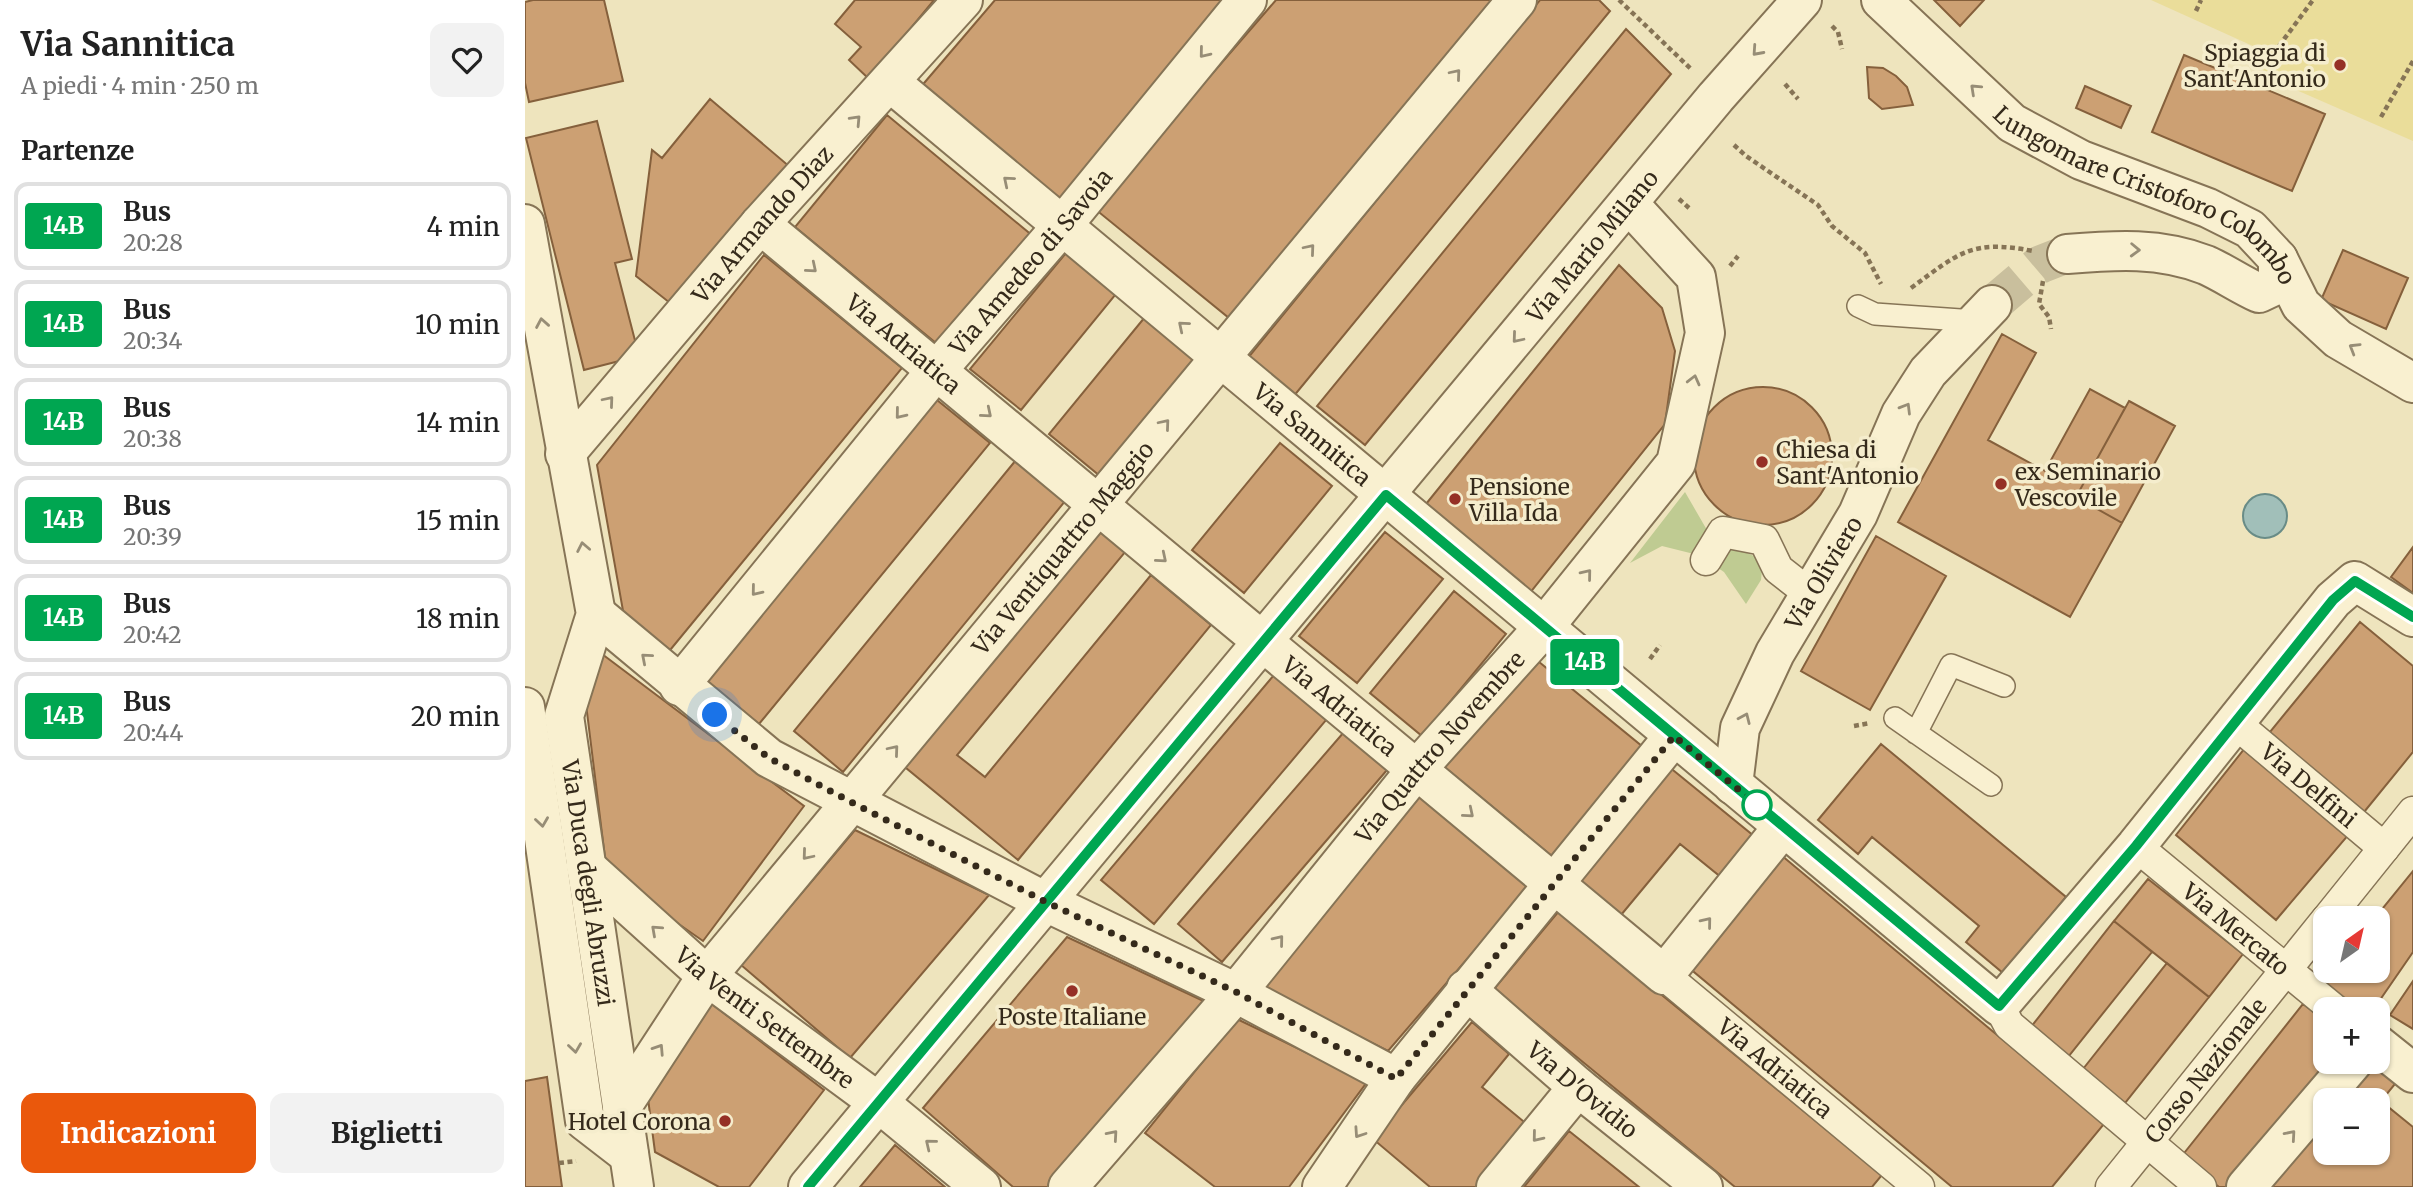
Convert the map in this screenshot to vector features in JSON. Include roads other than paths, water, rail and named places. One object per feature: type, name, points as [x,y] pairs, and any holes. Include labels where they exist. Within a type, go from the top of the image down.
[{"type":"street","name":"Via Armando Diaz","points":[[565,454],[760,224],[963,0]]},
{"type":"street","name":"Via Amedeo di Savoia","points":[[679,686],[936,370],[1062,226],[1247,0]]},
{"type":"street","name":"Via Ventiquattro Maggio","points":[[622,1106],[706,976],[1517,0]]},
{"type":"street","name":"Via Mario Milano","points":[[808,1187],[1716,97],[1802,0]]},
{"type":"street","name":"Lungomare Cristoforo Colombo","points":[[1881,0],[2012,123],[2081,160],[2208,208],[2250,229],[2278,259],[2301,305],[2339,339],[2413,383]]},
{"type":"street","name":"Via Sannitica","points":[[890,82],[1999,1006],[2009,1025],[2201,1187]]},
{"type":"street","name":"Via Quattro Novembre","points":[[1068,1187],[1236,992],[1416,769],[1544,627],[1676,463],[1706,333],[1696,277],[1629,204]]},
{"type":"street","name":"Via Duca degli Abruzzi","points":[[525,224],[596,614],[564,716],[631,1171]]},
{"type":"street","name":"Via Adriatica","points":[[760,224],[1664,975],[1901,1181]]},
{"type":"street","points":[[2052,259],[2135,249],[2176,255],[2209,266],[2259,293],[2278,284],[2278,259]]},
{"type":"street","name":"Via Oliviero","points":[[1733,785],[1740,728],[1776,653],[1859,514],[1901,415],[1928,372],[1983,313]]},
{"type":"street","points":[[1706,560],[1723,532],[1763,540],[1778,569],[1810,594]]},
{"type":"street","points":[[1999,1006],[2136,846],[2333,600],[2355,581],[2413,617]]},
{"type":"street","points":[[596,614],[679,686],[769,758],[1044,901],[1236,992],[1396,1079]]},
{"type":"street","name":"Via Duca degli Abruzzi","points":[[525,706],[585,1121],[631,1171]]},
{"type":"street","name":"Via Delfini","points":[[2234,722],[2384,848]]},
{"type":"street","points":[[1322,1187],[1396,1079],[1466,989],[1674,736]]},
{"type":"street","name":"Corso Nazionale","points":[[2337,906],[2413,812]]},
{"type":"street","points":[[1664,975],[1783,827]]},
{"type":"street","name":"Via Mercato","points":[[2136,846],[2319,997]]},
{"type":"street","name":"Via Venti Settembre","points":[[586,867],[706,976],[878,1102],[981,1187]]},
{"type":"street","name":"Corso Nazionale","points":[[2111,1187],[2313,936]]},
{"type":"street","name":"Via D'Ovidio","points":[[1466,989],[1578,1087],[1703,1187]]},
{"type":"street","points":[[2390,1055],[2413,1073]]},
{"type":"street","points":[[2246,1187],[2343,1074]]},
{"type":"street","points":[[1496,1187],[1578,1087]]},
{"type":"lane","points":[[1858,306],[1875,314],[1983,313]]},
{"type":"lane","points":[[1916,733],[1951,665],[2004,686]]},
{"type":"lane","points":[[1895,718],[1991,785]]},
{"type":"water","points":[[2265,494],[2280,501],[2287,516],[2280,531],[2265,538],[2250,531],[2243,516],[2250,501]]},
{"type":"tunnel","points":[[1992,305],[2039,265],[2067,254]]},
{"type":"place","name":"Spiaggia di Sant'Antonio","points":[[2340,65]]},
{"type":"place","name":"Chiesa di Sant'Antonio","points":[[1762,462]]},
{"type":"place","name":"ex Seminario Vescovile","points":[[2001,484]]},
{"type":"place","name":"Pensione Villa Ida","points":[[1455,499]]},
{"type":"place","name":"Poste Italiane","points":[[1072,991]]},
{"type":"place","name":"Hotel Corona","points":[[725,1121]]}]
